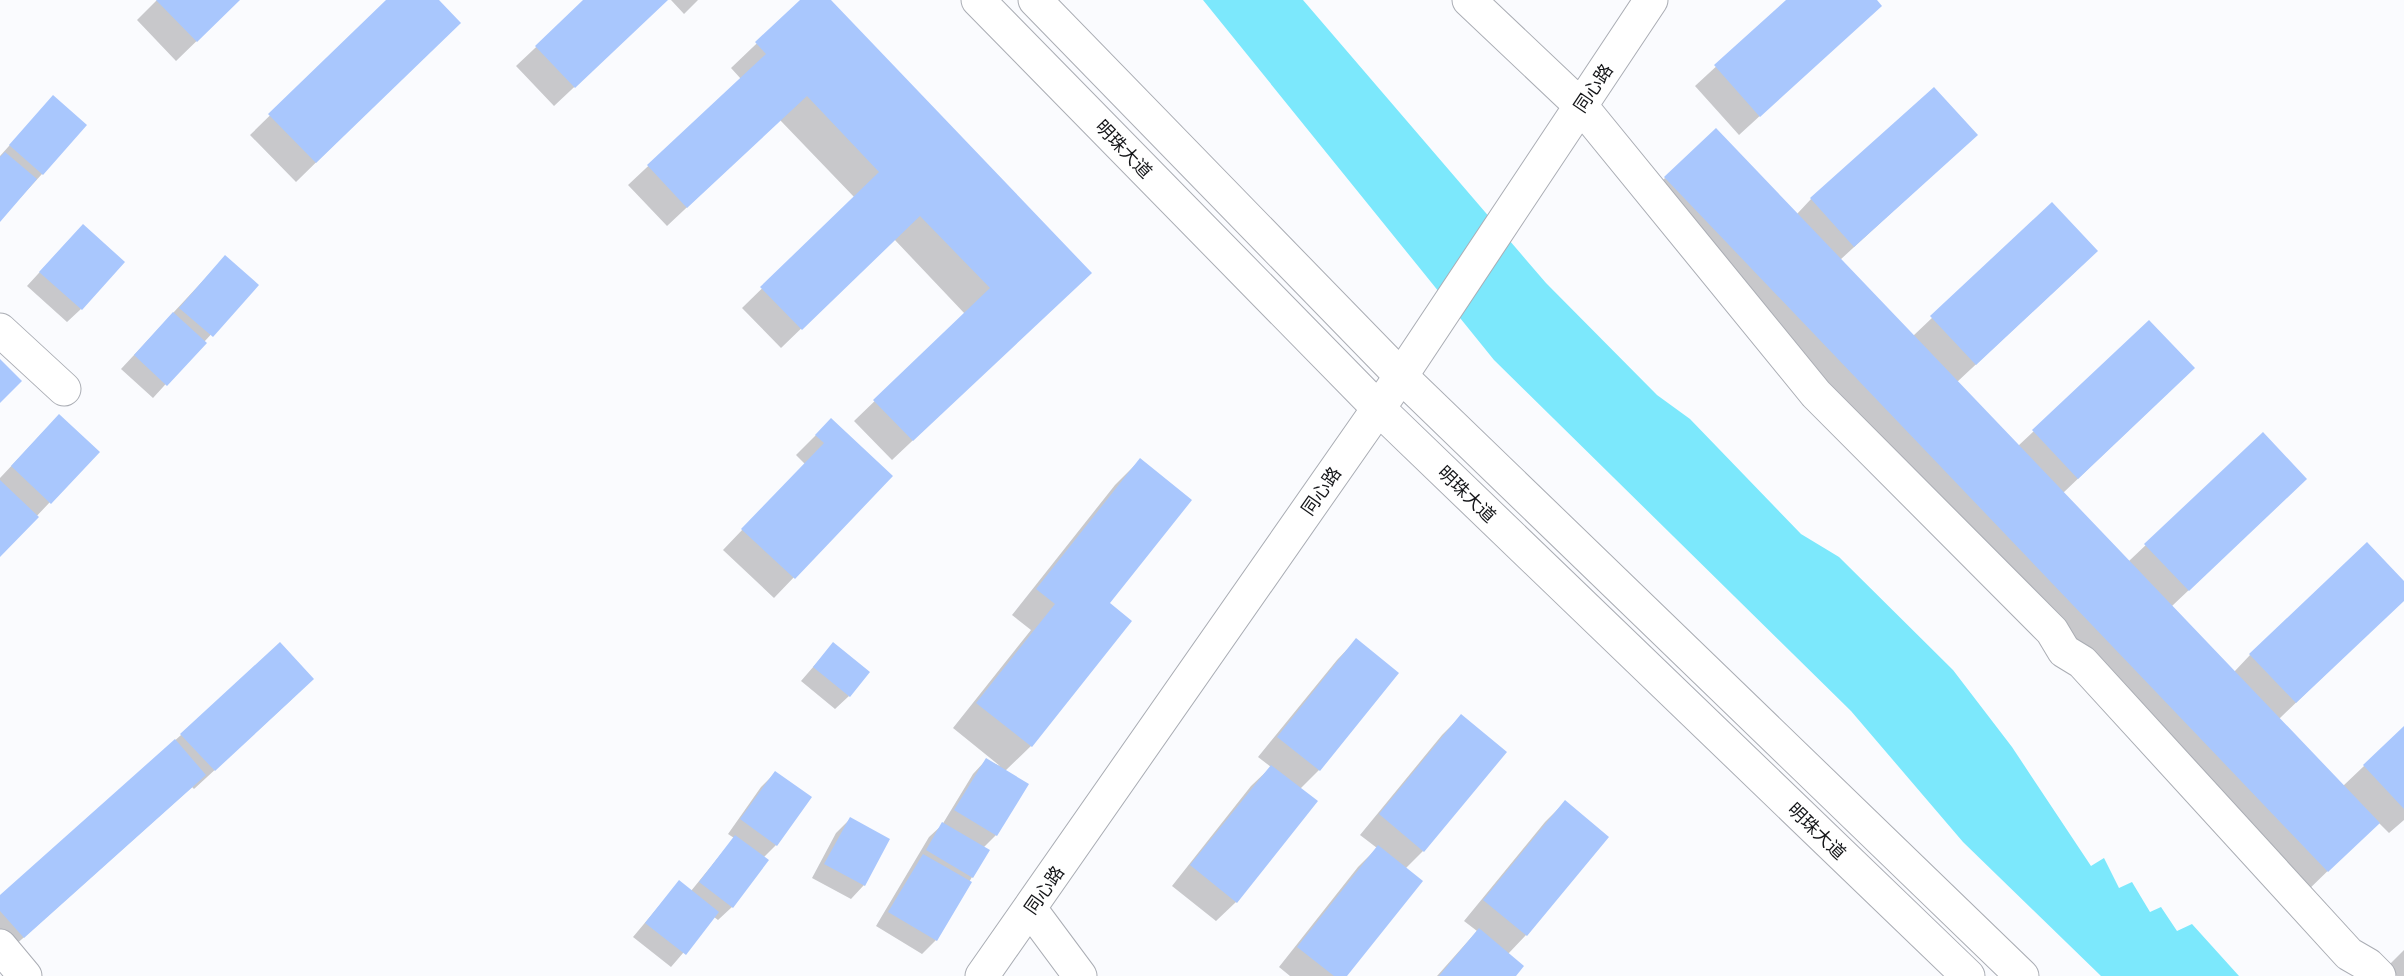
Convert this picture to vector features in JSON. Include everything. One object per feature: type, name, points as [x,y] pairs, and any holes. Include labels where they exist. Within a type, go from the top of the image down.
[{"type":"main road","name":"明珠大道","points":[[978,0],[1378,408],[1968,976]]},
{"type":"main road","points":[[1035,0],[1401,376],[2022,976]]},
{"type":"main road","points":[[1469,0],[1581,106],[1816,394],[2052,631],[2064,651],[2082,662],[2349,954],[2368,965],[2379,976]]},
{"type":"main road","name":"同心路","points":[[982,976],[1401,376],[1517,198],[1581,106],[1641,4]]},
{"type":"main road","points":[[0,330],[64,388]]},
{"type":"main road","points":[[1030,910],[1080,976]]},
{"type":"main road","points":[[0,946],[25,976]]},
{"type":"water","points":[[1203,0],[1303,0],[1546,283],[1657,395],[1690,419],[1801,534],[1839,557],[1953,670],[2012,747],[2091,866],[2104,858],[2119,888],[2132,882],[2150,912],[2161,907],[2177,931],[2192,924],[2239,976],[2101,976],[1963,842],[1851,711],[1494,360]]},
{"type":"building","points":[[156,0],[240,0],[197,42]]},
{"type":"building","points":[[386,0],[439,0],[461,23],[316,163],[268,114]]},
{"type":"building","points":[[583,0],[668,0],[575,88],[535,46]]},
{"type":"building","points":[[800,0],[831,0],[1092,273],[913,441],[873,400],[990,288],[920,216],[802,330],[760,287],[879,172],[807,96],[687,208],[647,165],[766,54],[755,42]]},
{"type":"building","points":[[1786,0],[1877,0],[1882,6],[1760,117],[1714,65]]},
{"type":"building","points":[[1934,87],[1978,135],[1854,247],[1810,198]]},
{"type":"building","points":[[53,95],[87,125],[43,175],[9,145]]},
{"type":"building","points":[[1716,128],[2380,823],[2328,872],[1664,177]]},
{"type":"building","points":[[5,152],[37,179],[0,222],[0,157]]},
{"type":"building","points":[[2052,202],[2098,251],[1976,365],[1930,316]]},
{"type":"building","points":[[83,224],[125,262],[82,310],[39,272]]},
{"type":"building","points":[[225,255],[259,285],[213,337],[179,308]]},
{"type":"building","points":[[173,312],[207,343],[167,386],[134,355]]},
{"type":"building","points":[[2149,320],[2195,368],[2078,479],[2032,430]]},
{"type":"building","points":[[0,359],[22,381],[0,403]]},
{"type":"building","points":[[59,414],[100,452],[51,504],[11,466]]},
{"type":"building","points":[[831,418],[893,476],[795,579],[741,529],[824,443],[815,435]]},
{"type":"building","points":[[2263,432],[2307,479],[2189,591],[2144,544]]},
{"type":"building","points":[[1140,458],[1192,500],[1110,603],[1132,621],[1032,747],[976,703],[1055,604],[1036,589]]},
{"type":"building","points":[[0,480],[39,517],[0,557]]},
{"type":"building","points":[[2367,542],[2404,581],[2404,601],[2296,703],[2249,654]]},
{"type":"building","points":[[1356,638],[1399,673],[1320,771],[1277,737]]},
{"type":"building","points":[[280,642],[314,679],[215,771],[180,734]]},
{"type":"building","points":[[833,642],[870,672],[850,697],[813,667]]},
{"type":"building","points":[[1461,714],[1507,752],[1424,852],[1379,814]]},
{"type":"building","points":[[2404,726],[2404,809],[2363,765]]},
{"type":"building","points":[[175,739],[206,775],[24,938],[0,911],[0,895]]},
{"type":"building","points":[[986,758],[1029,784],[997,836],[954,810]]},
{"type":"building","points":[[1271,765],[1318,801],[1237,903],[1190,865]]},
{"type":"building","points":[[775,771],[812,797],[777,846],[740,819]]},
{"type":"building","points":[[1565,800],[1609,837],[1527,936],[1483,900]]},
{"type":"building","points":[[850,817],[890,839],[865,886],[824,864]]},
{"type":"building","points":[[942,822],[990,850],[973,878],[926,850]]},
{"type":"building","points":[[735,835],[769,860],[733,908],[699,882]]},
{"type":"building","points":[[1378,845],[1423,881],[1347,976],[1334,976],[1297,947]]},
{"type":"building","points":[[923,854],[972,882],[937,941],[888,912]]},
{"type":"building","points":[[679,880],[719,912],[686,955],[645,923]]},
{"type":"building","points":[[1479,928],[1524,966],[1516,976],[1439,976]]}]
